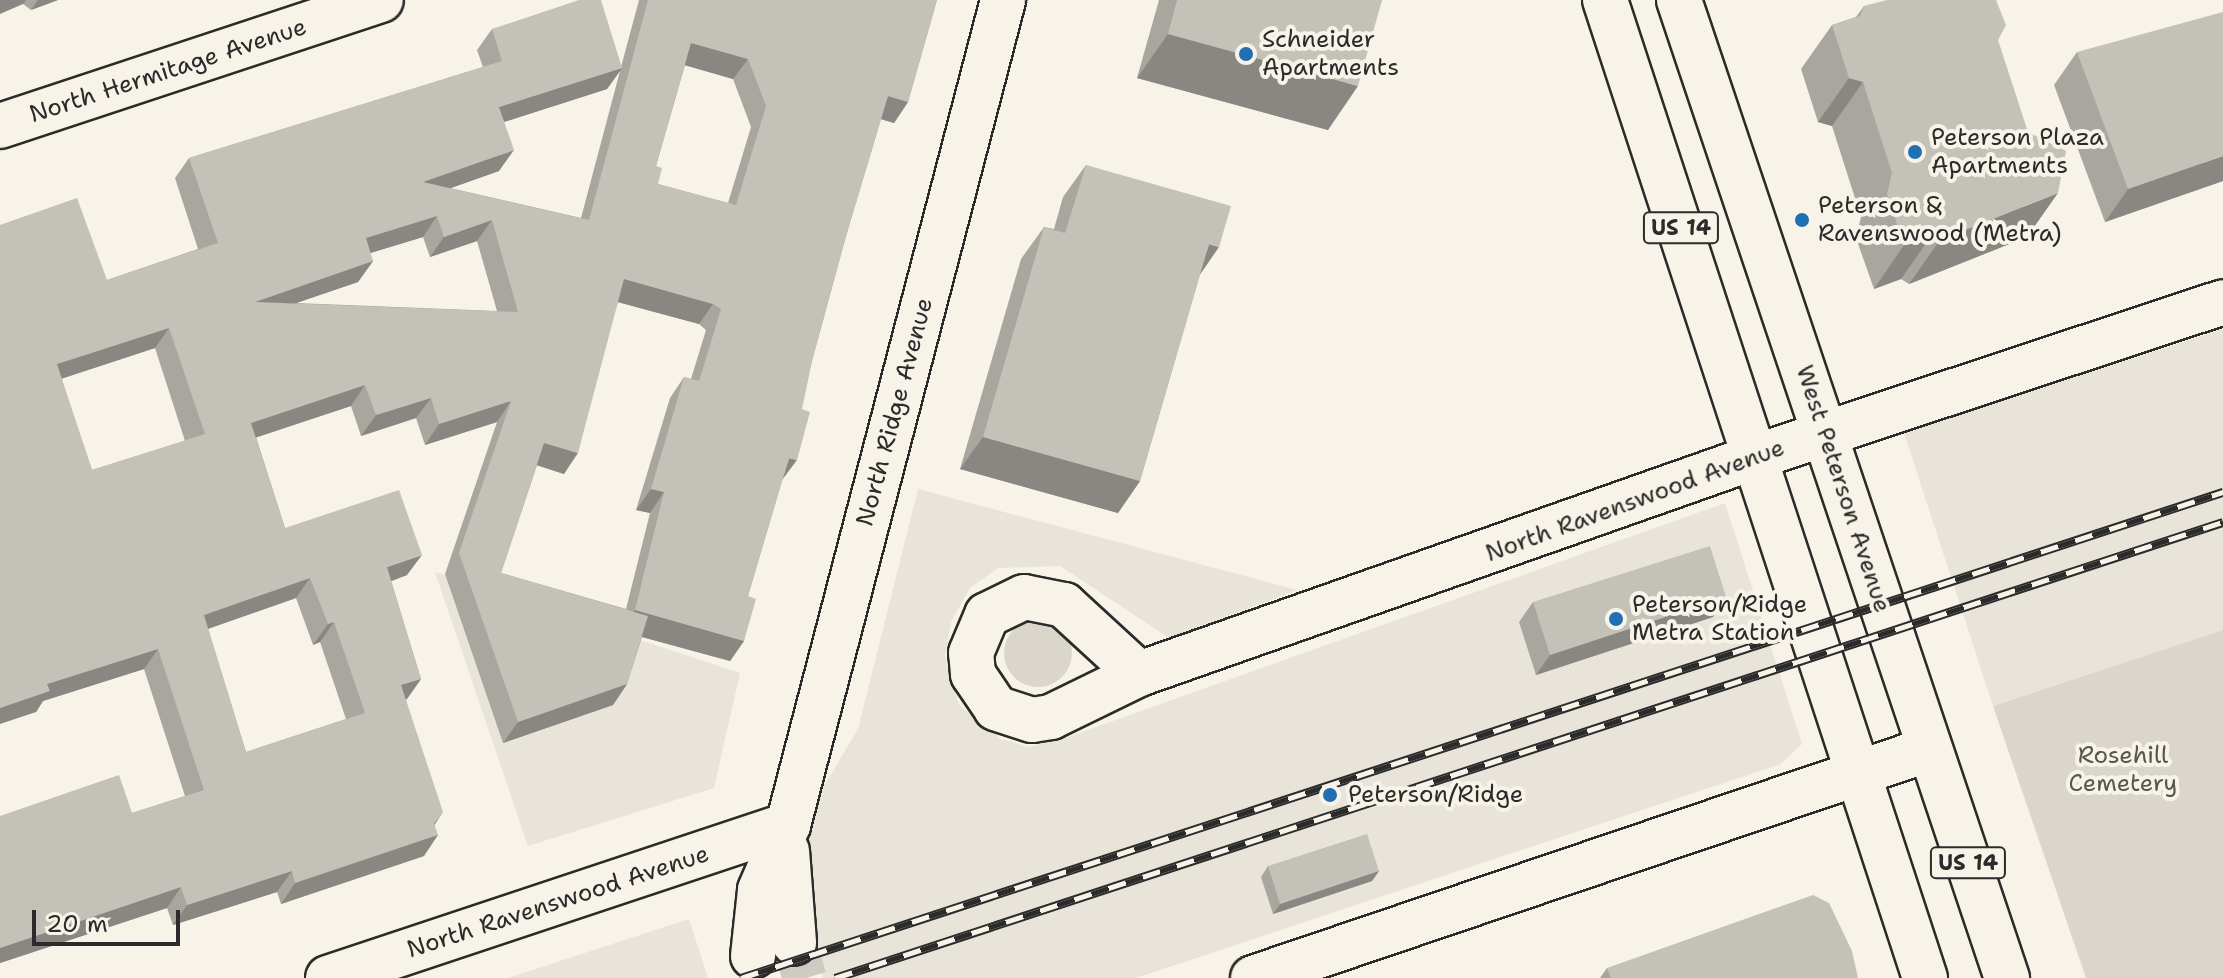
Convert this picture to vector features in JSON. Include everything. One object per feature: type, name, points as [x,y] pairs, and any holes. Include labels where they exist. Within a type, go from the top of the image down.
[{"type":"main road","name":"North Hermitage Avenue","points":[[0,126],[381,0]]},
{"type":"main road","name":"North Ridge Avenue","points":[[753,956],[760,890],[788,825],[1003,0]]},
{"type":"main road","name":"US 14","points":[[1605,0],[1925,978]]},
{"type":"main road","name":"West Peterson Avenue","points":[[1679,0],[2007,978]]},
{"type":"main road","name":"North Ravenswood Avenue","points":[[1139,674],[1755,457],[2223,302]]},
{"type":"main road","points":[[1253,978],[1929,749]]},
{"type":"main road","name":"North Ridge Avenue","points":[[788,825],[794,943]]},
{"type":"main road","name":"North Ravenswood Avenue","points":[[328,978],[788,825]]},
{"type":"shaded area","points":[[2223,329],[2223,630],[1993,706],[1904,433]]},
{"type":"shaded area","points":[[918,489],[1297,590],[1169,638],[1060,566],[998,568],[970,588],[951,622],[945,656],[959,705],[1001,739],[1029,747],[1068,737],[1725,503],[1802,744],[1781,764],[1136,978],[823,978],[801,901],[802,868],[820,793],[858,729]]},
{"type":"shaded area","points":[[435,572],[740,673],[714,788],[528,846]]},
{"type":"shaded area","points":[[689,919],[708,978],[508,978]]},
{"type":"green space","points":[[1038,619],[1062,629],[1072,653],[1062,677],[1038,687],[1014,677],[1004,653],[1014,629]]},
{"type":"green space","name":"Rosehill Cemetery","points":[[2223,630],[2223,978],[2086,978],[1993,706]]},
{"type":"building","points":[[579,0],[601,0],[622,68],[499,107],[514,150],[423,182],[589,220],[648,0],[937,0],[908,102],[888,96],[812,361],[802,409],[810,412],[797,460],[789,458],[748,596],[756,599],[744,641],[635,610],[664,492],[651,489],[684,377],[699,381],[721,309],[713,304],[624,279],[578,453],[544,443],[501,573],[648,616],[627,684],[518,722],[459,553],[511,401],[439,424],[431,398],[376,415],[365,385],[251,423],[285,528],[399,490],[422,555],[387,567],[421,679],[401,685],[443,812],[434,823],[438,835],[295,883],[292,871],[187,905],[181,887],[0,948],[0,816],[119,775],[132,813],[204,790],[158,649],[47,684],[50,691],[0,708],[0,225],[77,198],[107,280],[218,243],[189,158],[502,61],[492,29]],"holes":[[[691,43],[748,59],[766,106],[736,205],[658,184],[662,168],[656,166]],[[437,216],[444,237],[492,220],[518,312],[255,302],[373,261],[366,238]],[[169,328],[205,434],[92,470],[57,364]],[[310,578],[328,624],[334,622],[365,713],[246,752],[204,615]]]},
{"type":"building","points":[[1177,0],[1382,0],[1358,86],[1168,34]]},
{"type":"building","name":"Peterson Plaza Apartments","points":[[1887,0],[1996,0],[2006,25],[1998,40],[2028,132],[2066,151],[2058,193],[1940,240],[1932,235],[1904,245],[1887,194],[1892,173],[1863,82],[1849,78],[1832,25],[1860,16],[1864,6]]},
{"type":"building","points":[[2223,12],[2223,156],[2128,189],[2077,52]]},
{"type":"building","points":[[1086,165],[1231,206],[1219,247],[1209,244],[1140,481],[983,437],[1044,227],[1065,233]]},
{"type":"building","name":"Peterson/Ridge Metra Station","points":[[1710,546],[1726,597],[1550,655],[1533,602]]},
{"type":"building","points":[[1367,834],[1379,871],[1280,904],[1268,866]]},
{"type":"building","points":[[1813,895],[1829,903],[1852,951],[1858,978],[1611,978],[1607,968]]},
{"type":"tunnel","points":[[794,943],[805,978]]},
{"type":"railway","points":[[741,978],[2223,492]]},
{"type":"railway","points":[[835,978],[2223,522]]},
{"type":"place","name":"Schneider Apartments","points":[[1246,54]]},
{"type":"place","name":"Peterson Plaza Apartments","points":[[1915,152]]},
{"type":"place","name":"Peterson & Ravenswood (Metra)","points":[[1802,220]]},
{"type":"place","name":"Peterson/Ridge Metra Station","points":[[1616,619]]},
{"type":"place","name":"Peterson/Ridge","points":[[1330,795]]}]
